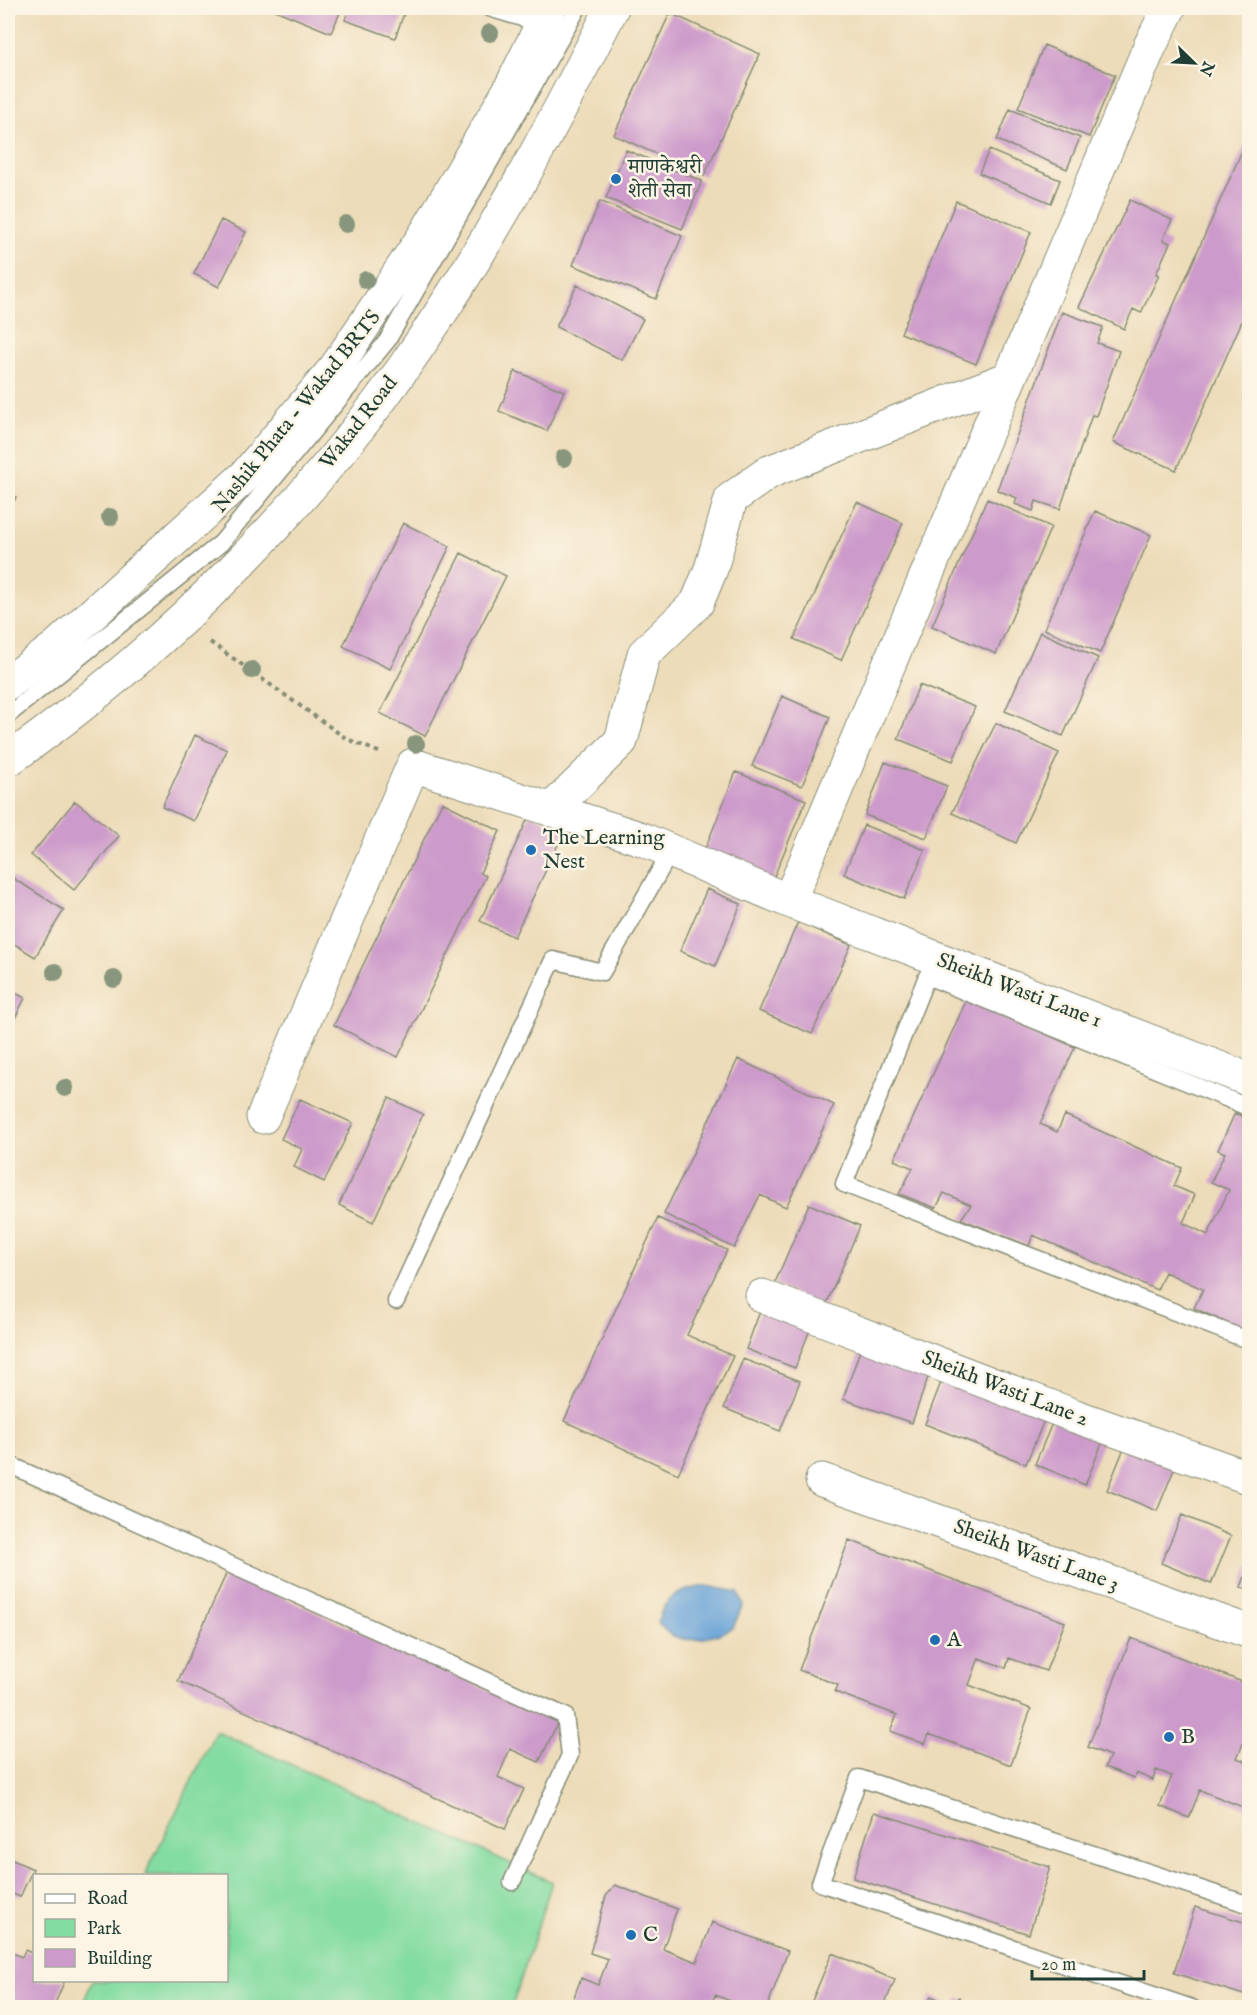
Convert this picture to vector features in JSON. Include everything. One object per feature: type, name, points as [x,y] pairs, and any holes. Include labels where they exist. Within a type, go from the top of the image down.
[{"type":"street","name":"Wakad Road","points":[[8,760],[73,714],[178,620],[288,512],[380,400],[473,263],[558,115],[612,8]]},
{"type":"street","points":[[789,900],[1168,8]]},
{"type":"street","points":[[8,682],[56,647],[245,476],[336,367],[426,233],[510,89],[546,16]]},
{"type":"street","points":[[550,810],[621,741],[644,654],[697,603],[711,569],[732,499],[769,472],[1009,378]]},
{"type":"street","points":[[262,1117],[413,765]]},
{"type":"street","name":"Sheikh Wasti Lane 1","points":[[413,765],[642,839],[789,900],[931,967],[1250,1080]]},
{"type":"street","name":"Sheikh Wasti Lane 2","points":[[762,1296],[1075,1416],[1250,1478]]},
{"type":"street","name":"Sheikh Wasti Lane 3","points":[[822,1480],[1250,1632]]},
{"type":"lane","points":[[489,8],[546,16]]},
{"type":"lane","name":"Nashik Phata - Wakad BRTS","points":[[8,715],[221,543],[387,341],[578,8]]},
{"type":"lane","points":[[396,1301],[553,960],[602,972],[671,851]]},
{"type":"lane","points":[[1250,1108],[931,967],[844,1184],[1250,1341]]},
{"type":"lane","points":[[8,1464],[565,1716],[570,1755],[513,1882]]},
{"type":"lane","points":[[1192,2007],[820,1883],[859,1778],[1250,1905]]},
{"type":"path","points":[[178,620],[347,739],[413,765]]},
{"type":"green space","points":[[216,1731],[552,1882],[512,2007],[80,2008],[93,1982],[228,1982],[228,1874],[145,1874]]},
{"type":"water","points":[[707,1586],[738,1592],[743,1604],[733,1628],[713,1636],[693,1640],[683,1639],[665,1631],[658,1622],[669,1600],[690,1589]]},
{"type":"building","points":[[270,8],[342,8],[331,33]]},
{"type":"building","points":[[349,8],[406,8],[395,38],[345,20]]},
{"type":"building","points":[[670,13],[760,54],[704,176],[614,135]]},
{"type":"building","points":[[1044,45],[1115,75],[1089,137],[1018,108]]},
{"type":"building","points":[[1010,109],[1080,138],[1067,169],[997,140]]},
{"type":"building","points":[[1250,133],[1250,303],[1176,470],[1113,442]]},
{"type":"building","points":[[626,150],[702,181],[682,229],[606,198]]},
{"type":"building","points":[[989,150],[1060,180],[1051,203],[979,173]]},
{"type":"building","points":[[1130,200],[1172,220],[1163,240],[1170,243],[1156,274],[1159,275],[1141,313],[1133,309],[1124,329],[1079,307]]},
{"type":"building","points":[[600,201],[682,236],[656,299],[573,265]]},
{"type":"building","points":[[956,201],[1031,232],[976,364],[901,333]]},
{"type":"building","points":[[221,220],[246,232],[219,287],[194,274]]},
{"type":"building","points":[[577,285],[643,319],[622,360],[556,327]]},
{"type":"building","points":[[1062,312],[1103,327],[1097,343],[1119,351],[1096,416],[1092,415],[1060,509],[1036,501],[1033,511],[1015,504],[1017,498],[997,490]]},
{"type":"building","points":[[515,371],[564,391],[547,431],[499,411]]},
{"type":"building","points":[[8,493],[16,497],[8,515]]},
{"type":"building","points":[[987,499],[1051,527],[996,654],[932,626]]},
{"type":"building","points":[[857,502],[903,523],[841,660],[794,639]]},
{"type":"building","points":[[1095,511],[1151,535],[1100,653],[1044,629]]},
{"type":"building","points":[[403,523],[450,546],[390,669],[343,646]]},
{"type":"building","points":[[461,553],[506,576],[425,736],[380,713]]},
{"type":"building","points":[[1040,632],[1098,658],[1063,736],[1005,711]]},
{"type":"building","points":[[919,685],[975,707],[953,761],[898,739]]},
{"type":"building","points":[[782,696],[830,717],[802,786],[752,766]]},
{"type":"building","points":[[996,723],[1059,753],[1016,843],[952,813]]},
{"type":"building","points":[[195,735],[227,750],[194,821],[162,807]]},
{"type":"building","points":[[885,762],[947,786],[926,838],[865,815]]},
{"type":"building","points":[[736,772],[806,800],[770,886],[701,859]]},
{"type":"building","points":[[75,801],[119,836],[74,890],[31,855]]},
{"type":"building","points":[[442,802],[500,831],[480,873],[486,876],[398,1057],[334,1025]]},
{"type":"building","points":[[530,814],[565,830],[514,937],[480,921]]},
{"type":"building","points":[[864,825],[925,850],[904,899],[844,874]]},
{"type":"building","points":[[8,875],[64,910],[35,957],[8,940]]},
{"type":"building","points":[[707,889],[741,904],[715,966],[680,951]]},
{"type":"building","points":[[798,922],[851,945],[812,1034],[759,1011]]},
{"type":"building","points":[[8,989],[25,998],[8,1032]]},
{"type":"building","points":[[967,999],[1075,1047],[1040,1124],[1057,1132],[1065,1115],[1182,1168],[1174,1186],[1195,1195],[1183,1223],[1208,1235],[1229,1190],[1211,1182],[1225,1153],[1218,1150],[1235,1113],[1250,1120],[1250,1313],[1242,1330],[1194,1308],[1203,1289],[1165,1272],[1157,1290],[1033,1235],[1029,1246],[961,1219],[971,1205],[944,1193],[936,1208],[899,1194],[913,1168],[894,1160]]},
{"type":"building","points":[[738,1059],[834,1105],[786,1207],[760,1195],[734,1248],[664,1214]]},
{"type":"building","points":[[389,1098],[423,1114],[373,1222],[339,1205]]},
{"type":"building","points":[[300,1099],[353,1123],[324,1182],[294,1167],[302,1149],[281,1139]]},
{"type":"building","points":[[809,1204],[860,1226],[825,1307],[774,1285]]},
{"type":"building","points":[[658,1218],[727,1250],[687,1335],[733,1356],[678,1474],[564,1421]]},
{"type":"building","points":[[763,1303],[813,1322],[795,1368],[746,1349]]},
{"type":"building","points":[[863,1342],[932,1366],[912,1423],[843,1399]]},
{"type":"building","points":[[743,1359],[800,1381],[780,1431],[724,1408]]},
{"type":"building","points":[[945,1372],[1047,1413],[1026,1464],[925,1424]]},
{"type":"building","points":[[1055,1416],[1105,1436],[1085,1485],[1035,1464]]},
{"type":"building","points":[[1127,1441],[1177,1462],[1157,1511],[1107,1490]]},
{"type":"building","points":[[1182,1515],[1231,1536],[1211,1584],[1161,1563]]},
{"type":"building","name":"A","points":[[849,1540],[1065,1622],[1046,1671],[1009,1658],[1006,1668],[979,1658],[969,1685],[1031,1709],[1011,1765],[929,1734],[925,1744],[890,1731],[897,1715],[835,1692],[838,1685],[799,1670]]},
{"type":"building","points":[[1250,1566],[1250,1590],[1241,1587]]},
{"type":"building","points":[[227,1572],[558,1722],[539,1762],[510,1749],[498,1777],[524,1789],[505,1829],[178,1681]]},
{"type":"building","name":"B","points":[[1131,1638],[1250,1685],[1250,1727],[1237,1758],[1250,1763],[1250,1810],[1200,1790],[1189,1818],[1160,1806],[1172,1776],[1156,1770],[1153,1780],[1136,1773],[1134,1778],[1105,1767],[1110,1756],[1088,1747]]},
{"type":"building","points":[[874,1812],[1050,1867],[1029,1934],[853,1878]]},
{"type":"building","points":[[8,1858],[33,1869],[20,1897],[8,1892]]},
{"type":"building","name":"C","points":[[615,1885],[677,1909],[663,1949],[697,1962],[712,1922],[788,1951],[767,2008],[748,2008],[715,1995],[710,2008],[570,2008],[581,1978],[598,1985],[608,1959],[590,1953],[606,1896]]},
{"type":"building","points":[[1195,1907],[1250,1924],[1250,1997],[1174,1973]]},
{"type":"building","points":[[25,1950],[33,1954],[33,1982],[64,1982],[53,2008],[8,2008],[8,1951],[22,1957]]},
{"type":"building","points":[[832,1953],[895,1980],[883,2008],[809,2008]]},
{"type":"building","points":[[931,1996],[954,2007],[959,1997],[972,2008],[926,2008]]},
{"type":"place","name":"माणकेश्वरी शेती सेवा","points":[[616,179]]},
{"type":"place","name":"The Learning Nest","points":[[531,850]]},
{"type":"place","name":"A","points":[[935,1640]]},
{"type":"place","name":"B","points":[[1169,1737]]},
{"type":"place","name":"C","points":[[631,1935]]}]
